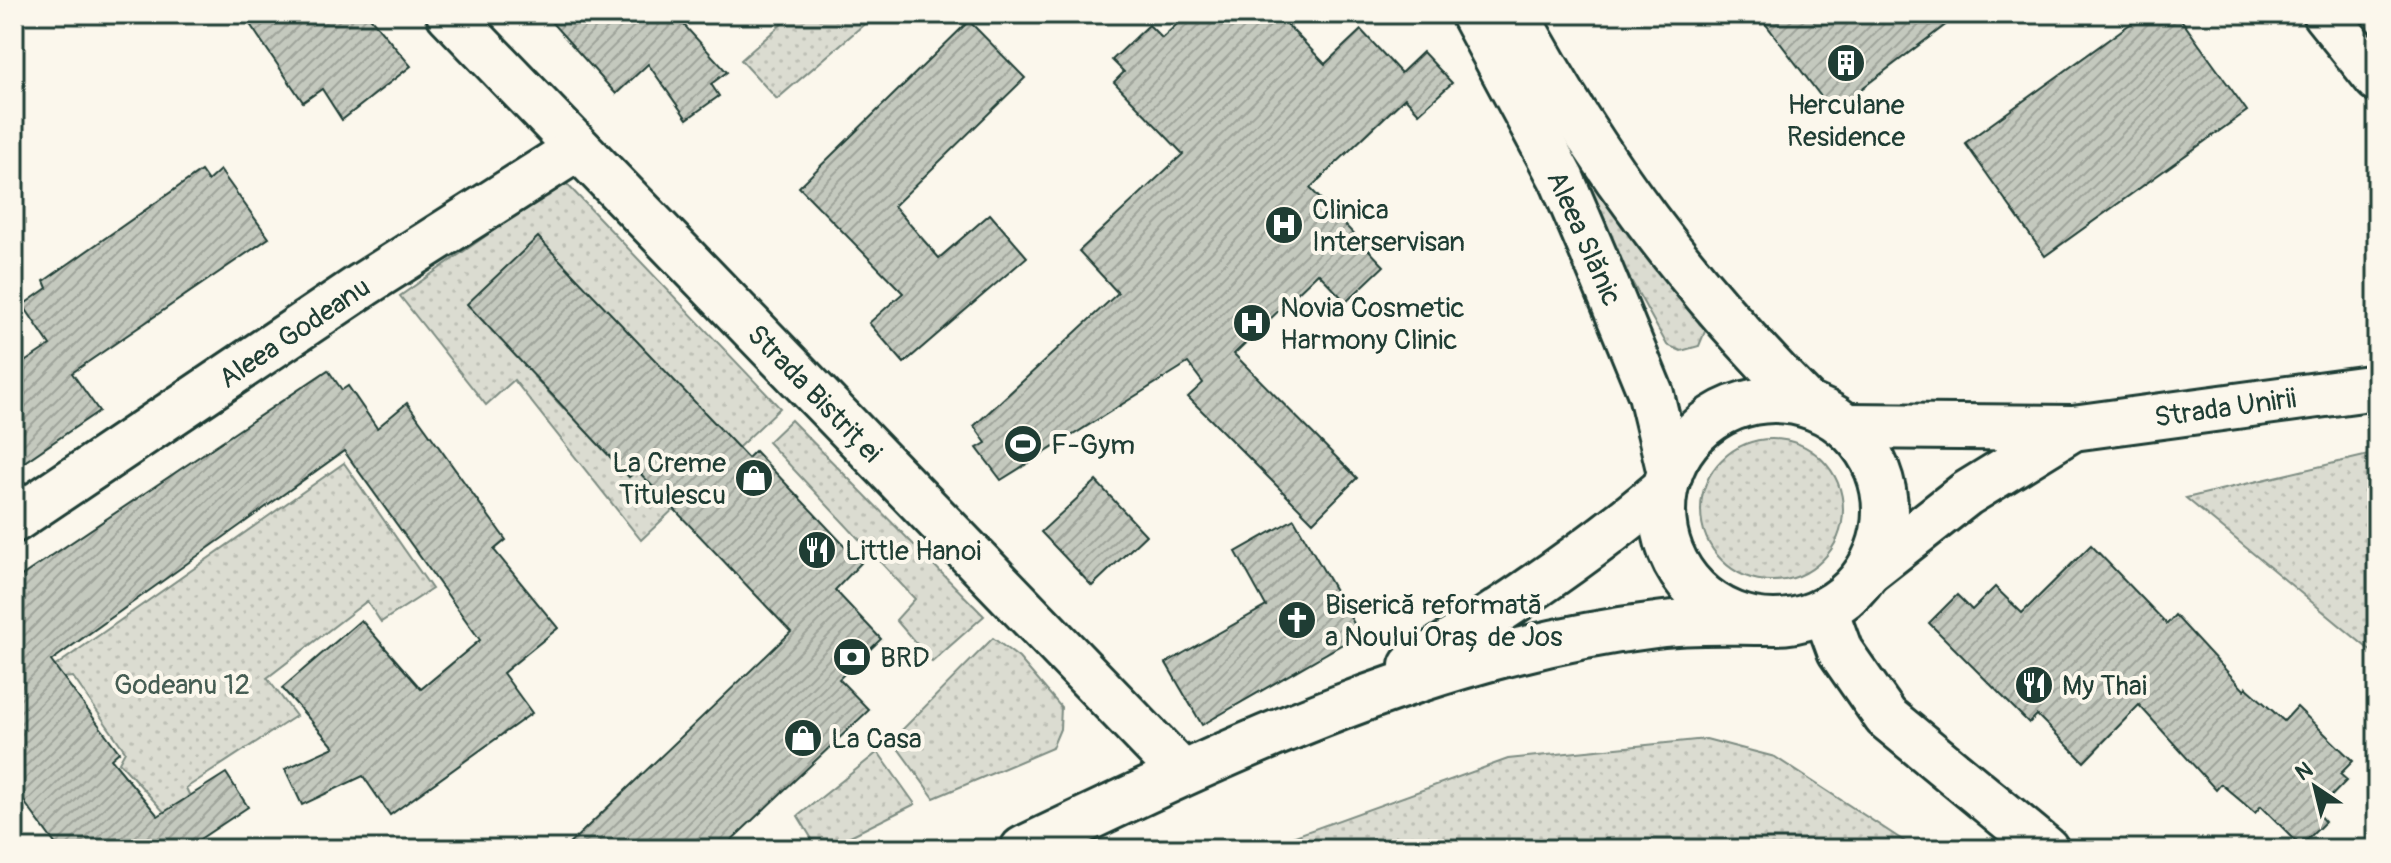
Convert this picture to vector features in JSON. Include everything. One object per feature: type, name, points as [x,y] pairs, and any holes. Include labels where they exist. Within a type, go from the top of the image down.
[{"type":"main road","name":"Strada Bistriței","points":[[449,14],[1182,773]]},
{"type":"main road","name":"Aleea Slănic","points":[[1473,14],[1562,180],[1606,284],[1651,394],[1668,480]]},
{"type":"main road","name":"Aleea Slănic","points":[[1516,14],[1600,158],[1692,280],[1808,405]]},
{"type":"main road","points":[[2325,14],[2377,79]]},
{"type":"main road","name":"Aleea Godeanu","points":[[14,520],[363,285],[577,149]]},
{"type":"main road","name":"Strada Unirii","points":[[1846,426],[2073,428],[2377,387]]},
{"type":"main road","points":[[1023,849],[1182,773],[1357,699],[1575,637],[1659,624],[1796,620],[1825,610],[1848,593],[1867,572],[1881,540],[1886,505],[1873,460],[1846,426],[1808,405],[1779,399],[1735,406],[1697,431],[1668,480],[1608,536],[1549,579],[1357,699]]},
{"type":"main road","name":"Strada Unirii","points":[[1867,572],[1966,494],[2073,428]]},
{"type":"main road","points":[[1668,480],[1667,538],[1687,579],[1721,608],[1765,622]]},
{"type":"main road","points":[[1825,610],[1840,651],[1886,717],[2046,849]]},
{"type":"green space","points":[[793,14],[876,14],[777,99],[741,60]]},
{"type":"green space","points":[[1504,14],[1583,157],[1706,329],[1699,346],[1681,351],[1667,345],[1568,167]]},
{"type":"green space","points":[[564,181],[780,408],[641,540],[514,380],[486,405],[400,296]],"holes":[[[544,366],[701,409],[629,477],[610,457],[620,447],[573,398],[563,408],[534,377]]]},
{"type":"green space","points":[[791,420],[984,616],[932,662],[896,620],[915,599],[768,442]]},
{"type":"green space","points":[[1772,439],[1799,444],[1822,460],[1838,483],[1843,510],[1838,537],[1822,560],[1799,576],[1772,581],[1745,576],[1722,560],[1706,537],[1701,510],[1706,483],[1722,460],[1745,444]]},
{"type":"green space","points":[[2377,453],[2377,656],[2186,498]]},
{"type":"green space","name":"Godeanu 12","points":[[344,463],[432,589],[381,622],[367,601],[267,678],[296,716],[186,788],[196,809],[173,822],[119,762],[125,751],[73,677],[62,678],[54,667]]},
{"type":"green space","points":[[993,638],[1019,658],[1061,707],[1060,729],[1052,748],[934,798],[892,740]]},
{"type":"green space","points":[[1706,739],[1775,757],[1916,849],[1259,849],[1508,759]]},
{"type":"green space","points":[[878,752],[915,804],[824,849],[818,849],[798,816]]},
{"type":"building","points":[[243,14],[367,14],[411,66],[342,120],[322,89],[303,102]]},
{"type":"building","points":[[544,14],[674,14],[727,72],[711,84],[719,96],[687,119],[648,64],[616,94]]},
{"type":"building","points":[[1188,14],[1277,14],[1325,64],[1361,30],[1401,73],[1423,52],[1452,83],[1419,113],[1405,98],[1310,188],[1384,266],[1346,302],[1318,273],[1234,354],[1357,478],[1313,522],[1188,397],[1203,383],[1188,363],[1001,480],[977,448],[986,443],[974,426],[1118,293],[1079,251],[1183,154],[1114,82],[1124,72],[1112,60],[1149,25],[1162,38]]},
{"type":"building","name":"Herculane Residence","points":[[1758,14],[1960,14],[1832,111]]},
{"type":"building","points":[[2144,14],[2177,14],[2247,111],[2045,256],[1965,143]]},
{"type":"building","points":[[969,21],[1025,78],[894,206],[939,258],[990,214],[1027,257],[904,363],[869,323],[903,293],[799,187]]},
{"type":"building","points":[[220,170],[269,238],[72,373],[99,411],[14,469],[14,369],[50,345],[23,305],[47,288],[44,281],[201,171],[208,181]]},
{"type":"building","points":[[538,237],[748,458],[755,451],[861,563],[835,590],[881,639],[839,679],[869,710],[722,849],[564,849],[791,632],[637,470],[629,477],[467,304]]},
{"type":"building","points":[[328,370],[342,390],[348,386],[377,428],[407,403],[506,540],[494,550],[558,628],[503,673],[532,713],[390,815],[363,776],[302,805],[285,769],[334,747],[282,688],[361,620],[421,689],[480,640],[344,451],[51,661],[119,752],[111,759],[158,816],[226,773],[248,807],[185,849],[59,849],[14,788],[14,581]]},
{"type":"building","points":[[1096,481],[1146,535],[1092,586],[1041,532]]},
{"type":"building","name":"Biserică reformată a Noului Oraș de Jos","points":[[1294,519],[1360,634],[1202,725],[1166,663],[1266,606],[1236,552]]},
{"type":"building","points":[[2091,545],[2167,624],[2175,615],[2244,690],[2246,687],[2284,721],[2297,707],[2353,761],[2340,774],[2347,780],[2316,812],[2325,822],[2301,846],[2261,806],[2255,813],[2221,784],[2216,790],[2139,705],[2084,762],[2037,715],[2029,723],[1929,623],[1957,595],[1972,610],[1995,587],[2022,613]]},
{"type":"place","name":"Herculane Residence","points":[[1846,63]]},
{"type":"place","name":"Clinica Interservisan","points":[[1284,225]]},
{"type":"place","name":"Novia Cosmetic Harmony Clinic","points":[[1252,323]]},
{"type":"place","name":"F-Gym","points":[[1023,444]]},
{"type":"place","name":"La Creme Titulescu","points":[[754,478]]},
{"type":"place","name":"Little Hanoi","points":[[817,550]]},
{"type":"place","name":"Biserică reformată a Noului Oraș de Jos","points":[[1297,620]]},
{"type":"place","name":"BRD","points":[[852,657]]},
{"type":"place","name":"My Thai","points":[[2034,685]]},
{"type":"place","name":"La Casa","points":[[803,738]]}]
